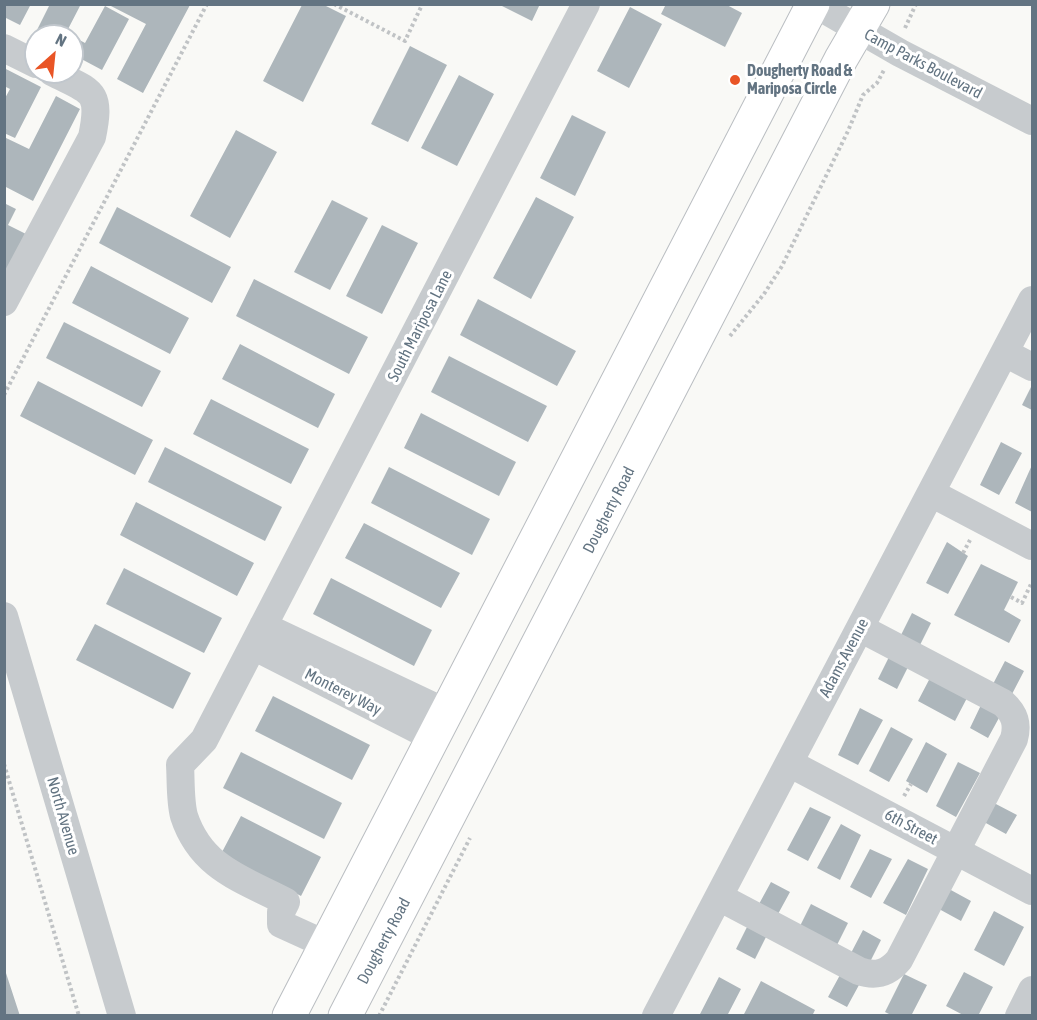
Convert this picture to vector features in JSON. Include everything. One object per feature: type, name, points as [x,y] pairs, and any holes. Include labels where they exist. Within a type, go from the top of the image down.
[{"type":"main road","points":[[288,1016],[814,4]]},
{"type":"main road","name":"Dougherty Road","points":[[345,1016],[866,17]]},
{"type":"street","name":"South Mariposa Lane","points":[[325,944],[281,924],[281,912],[286,902],[216,866],[196,842],[184,814],[180,765],[204,740],[586,4]]},
{"type":"street","name":"Camp Parks Boulevard","points":[[814,4],[866,17],[1032,121]]},
{"type":"street","points":[[4,48],[24,58]]},
{"type":"street","points":[[4,302],[92,137],[97,113],[96,100],[87,90],[75,84]]},
{"type":"street","name":"Adams Avenue","points":[[656,1016],[1032,300]]},
{"type":"street","points":[[1005,352],[1032,367]]},
{"type":"street","points":[[931,493],[1032,546]]},
{"type":"street","name":"North Avenue","points":[[4,616],[122,1016]]},
{"type":"street","points":[[719,897],[870,975],[882,974],[892,969],[899,960],[1014,739],[1016,720],[1011,710],[1003,703],[860,628]]},
{"type":"street","name":"Monterey Way","points":[[258,636],[439,725]]},
{"type":"street","name":"6th Street","points":[[789,763],[1032,891]]},
{"type":"street","points":[[1019,1016],[1032,990]]},
{"type":"path","points":[[4,395],[207,4]]},
{"type":"path","points":[[334,4],[405,41],[421,7]]},
{"type":"path","points":[[909,21],[916,4]]},
{"type":"path","points":[[729,338],[764,294],[782,266],[848,131],[863,95],[877,83]]},
{"type":"path","points":[[963,553],[970,539]]},
{"type":"path","points":[[1011,597],[1022,603],[1032,582]]},
{"type":"path","points":[[4,764],[79,1016]]},
{"type":"path","points":[[904,797],[911,784]]},
{"type":"path","points":[[379,1016],[475,828]]},
{"type":"building","points":[[4,4],[31,4],[20,25],[4,17]]},
{"type":"building","points":[[50,4],[81,4],[71,24],[40,24]]},
{"type":"building","points":[[498,4],[540,4],[532,21]]},
{"type":"building","points":[[666,4],[725,4],[742,13],[725,47],[661,14]]},
{"type":"building","points":[[109,5],[190,5],[143,93],[117,79],[146,24]]},
{"type":"building","points":[[302,5],[324,5],[346,16],[303,102],[263,81]]},
{"type":"building","points":[[105,6],[129,19],[102,70],[84,60],[85,43]]},
{"type":"building","points":[[630,7],[662,24],[629,88],[597,71]]},
{"type":"building","points":[[410,46],[447,65],[408,142],[371,124]]},
{"type":"building","points":[[4,68],[24,78],[24,84],[35,84],[41,87],[15,138],[4,133],[4,100],[10,89],[4,86]]},
{"type":"building","points":[[459,75],[494,94],[457,166],[421,148]]},
{"type":"building","points":[[56,96],[80,109],[33,201],[4,186],[4,137],[29,149]]},
{"type":"building","points":[[572,115],[606,132],[575,196],[540,178]]},
{"type":"building","points":[[236,130],[277,152],[230,238],[190,216]]},
{"type":"building","points":[[536,197],[574,217],[531,299],[493,278]]},
{"type":"building","points":[[332,200],[368,218],[330,290],[294,272]]},
{"type":"building","points":[[4,203],[16,209],[8,225],[26,234],[4,274]]},
{"type":"building","points":[[117,207],[231,267],[212,303],[99,243]]},
{"type":"building","points":[[382,225],[418,243],[382,314],[346,296]]},
{"type":"building","points":[[91,266],[189,318],[170,354],[72,303]]},
{"type":"building","points":[[254,279],[368,337],[349,374],[236,316]]},
{"type":"building","points":[[478,299],[576,351],[557,386],[460,335]]},
{"type":"building","points":[[64,322],[161,371],[142,407],[46,358]]},
{"type":"building","points":[[240,344],[335,394],[318,428],[222,379]]},
{"type":"building","points":[[449,356],[547,406],[528,442],[431,392]]},
{"type":"building","points":[[38,381],[153,440],[135,475],[20,416]]},
{"type":"building","points":[[1032,385],[1032,410],[1022,405]]},
{"type":"building","points":[[211,399],[309,449],[291,484],[193,434]]},
{"type":"building","points":[[421,413],[516,462],[499,496],[404,448]]},
{"type":"building","points":[[1001,442],[1022,453],[999,495],[980,485]]},
{"type":"building","points":[[165,447],[282,507],[265,541],[148,482]]},
{"type":"building","points":[[1032,465],[1032,512],[1015,503]]},
{"type":"building","points":[[389,467],[490,519],[472,555],[371,503]]},
{"type":"building","points":[[136,502],[254,563],[237,596],[120,535]]},
{"type":"building","points":[[364,523],[460,573],[441,608],[345,558]]},
{"type":"building","points":[[947,542],[968,556],[948,594],[926,583]]},
{"type":"building","points":[[981,564],[1018,582],[1004,610],[1021,620],[1009,643],[954,615]]},
{"type":"building","points":[[124,568],[222,618],[204,653],[106,604]]},
{"type":"building","points":[[331,578],[432,630],[414,666],[313,614]]},
{"type":"building","points":[[912,613],[931,623],[920,645],[901,635]]},
{"type":"building","points":[[95,624],[191,673],[173,709],[76,660]]},
{"type":"building","points":[[889,657],[908,667],[897,689],[878,679]]},
{"type":"building","points":[[1005,661],[1024,671],[1012,694],[993,684]]},
{"type":"building","points":[[930,678],[967,698],[955,721],[918,701]]},
{"type":"building","points":[[273,696],[370,745],[352,780],[255,731]]},
{"type":"building","points":[[981,705],[1000,716],[988,738],[970,728]]},
{"type":"building","points":[[860,708],[883,720],[858,765],[838,755]]},
{"type":"building","points":[[891,727],[913,739],[889,782],[869,771]]},
{"type":"building","points":[[926,742],[947,754],[927,793],[906,781]]},
{"type":"building","points":[[241,752],[342,803],[324,839],[223,788]]},
{"type":"building","points":[[958,762],[980,773],[956,817],[936,806]]},
{"type":"building","points":[[994,803],[1017,815],[1006,834],[984,822]]},
{"type":"building","points":[[810,807],[831,817],[808,861],[787,850]]},
{"type":"building","points":[[241,816],[321,857],[301,896],[221,854]]},
{"type":"building","points":[[841,824],[861,835],[840,880],[817,868]]},
{"type":"building","points":[[870,849],[892,859],[871,898],[850,887]]},
{"type":"building","points":[[908,859],[928,869],[906,915],[883,903]]},
{"type":"building","points":[[771,882],[790,892],[778,914],[759,904]]},
{"type":"building","points":[[949,889],[971,901],[961,921],[939,909]]},
{"type":"building","points":[[811,904],[848,923],[837,945],[800,926]]},
{"type":"building","points":[[994,911],[1024,927],[1004,966],[974,950]]},
{"type":"building","points":[[747,927],[766,937],[755,959],[736,949]]},
{"type":"building","points":[[863,930],[881,940],[870,962],[851,953]]},
{"type":"building","points":[[5,970],[20,1016],[4,1016]]},
{"type":"building","points":[[964,972],[993,987],[978,1016],[965,1016],[946,1006]]},
{"type":"building","points":[[904,974],[927,985],[911,1016],[893,1016],[885,1012]]},
{"type":"building","points":[[840,975],[859,985],[847,1007],[828,997]]},
{"type":"building","points":[[719,977],[741,989],[727,1016],[699,1016]]},
{"type":"building","points":[[761,981],[815,1010],[812,1016],[743,1016]]},
{"type":"place","name":"Dougherty Road & Mariposa Circle","points":[[735,80]]}]
